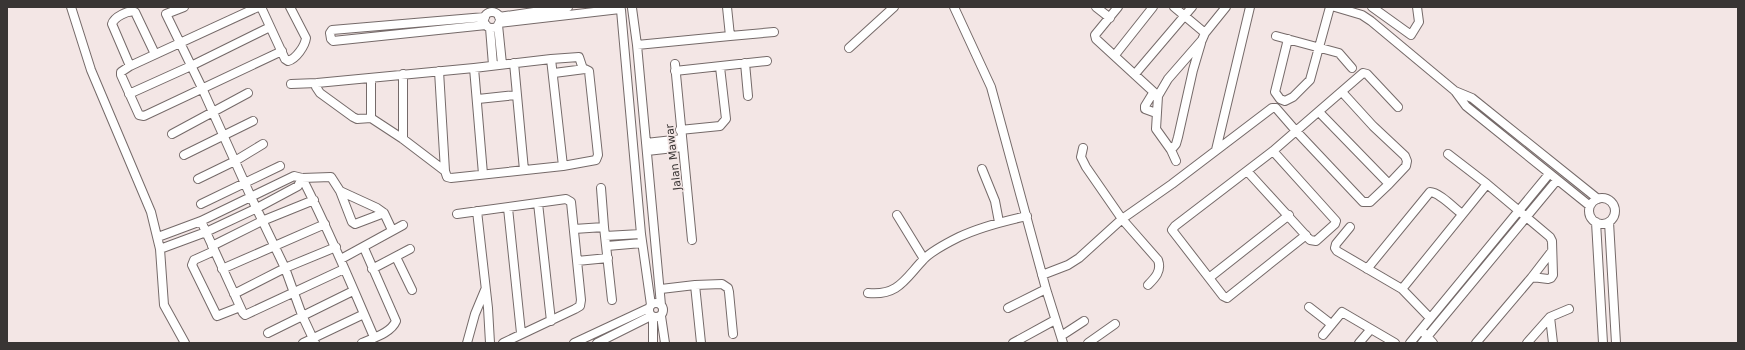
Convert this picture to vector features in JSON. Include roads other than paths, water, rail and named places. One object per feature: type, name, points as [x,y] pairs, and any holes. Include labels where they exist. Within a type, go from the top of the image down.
[{"type":"street","points":[[71,7],[91,70],[151,212],[160,249],[164,305],[185,343]]},
{"type":"street","points":[[184,7],[164,11],[214,113],[244,183],[285,268],[295,292],[302,315],[314,340]]},
{"type":"street","points":[[282,51],[144,116],[139,115],[121,72],[155,54],[259,7],[270,27],[282,51],[285,59],[290,61],[306,41],[305,33],[290,7]]},
{"type":"street","points":[[568,7],[493,18],[333,41],[330,33],[332,30],[493,18],[620,9],[627,11],[634,8],[662,305],[664,310],[662,316],[665,343]]},
{"type":"street","points":[[727,7],[730,36]]},
{"type":"street","points":[[849,48],[894,7]]},
{"type":"street","points":[[954,7],[991,87],[1042,276],[1062,339],[1084,321]]},
{"type":"street","points":[[1096,7],[1110,18]]},
{"type":"street","points":[[1118,7],[1095,35],[1096,39],[1115,55],[1155,94],[1156,129],[1171,150],[1176,161]]},
{"type":"street","points":[[1115,55],[1153,7]]},
{"type":"street","points":[[1174,7],[1185,16],[1203,36]]},
{"type":"street","points":[[1135,74],[1192,7]]},
{"type":"street","points":[[1156,113],[1145,109],[1145,106],[1226,7]]},
{"type":"street","points":[[1216,150],[1250,7]]},
{"type":"street","points":[[1288,39],[1275,92],[1280,99],[1285,101],[1289,100],[1310,80],[1330,7]]},
{"type":"street","points":[[1335,7],[1362,15],[1371,21],[1455,91],[1466,106],[1590,206]]},
{"type":"street","points":[[1372,7],[1411,35],[1419,22],[1417,7]]},
{"type":"street","points":[[620,9],[641,234],[650,306],[649,312],[652,317],[654,343]]},
{"type":"street","points":[[130,66],[112,24],[116,18],[132,11],[135,12],[155,54]]},
{"type":"street","points":[[493,18],[502,64]]},
{"type":"street","points":[[493,18],[493,65]]},
{"type":"street","points":[[129,94],[191,66],[270,27]]},
{"type":"street","points":[[637,45],[774,32]]},
{"type":"street","points":[[1171,150],[1176,144],[1178,137],[1193,70],[1203,36]]},
{"type":"street","points":[[1276,36],[1339,53],[1345,58],[1352,68]]},
{"type":"street","points":[[291,84],[371,78],[579,57],[583,69]]},
{"type":"street","points":[[551,59],[554,73],[563,166]]},
{"type":"street","points":[[647,151],[720,126],[726,119],[720,67],[767,61]]},
{"type":"street","points":[[514,63],[524,170]]},
{"type":"street","points":[[745,64],[748,96]]},
{"type":"street","name":"Jalan Mawar","points":[[692,240],[675,67],[720,67]]},
{"type":"street","points":[[474,68],[478,99],[483,174]]},
{"type":"street","points":[[439,71],[445,171],[447,177],[451,178],[563,166],[595,161],[598,158],[590,72],[587,69],[583,69],[554,73]]},
{"type":"street","points":[[1306,236],[1227,298],[1223,296],[1172,230],[1175,226],[1272,151],[1363,73],[1367,74],[1398,107]]},
{"type":"street","points":[[403,74],[403,139]]},
{"type":"street","points":[[371,78],[371,118]]},
{"type":"street","points":[[317,83],[316,87],[320,93],[353,117],[357,119],[371,118],[403,139],[445,171]]},
{"type":"street","points":[[1455,91],[1472,98],[1598,199]]},
{"type":"street","points":[[1042,276],[1068,265],[1079,258],[1122,219],[1172,184],[1274,107],[1363,202],[1370,202],[1406,166],[1407,161],[1405,156],[1373,126],[1342,92]]},
{"type":"street","points":[[172,134],[214,113],[248,93]]},
{"type":"street","points":[[478,99],[516,95]]},
{"type":"street","points":[[1319,112],[1389,184]]},
{"type":"street","points":[[184,155],[253,121]]},
{"type":"street","points":[[646,143],[682,139]]},
{"type":"street","points":[[198,179],[235,161],[263,144]]},
{"type":"street","points":[[1083,148],[1081,158],[1083,162],[1122,219],[1158,260],[1160,265],[1159,270],[1148,286]]},
{"type":"street","points":[[1248,170],[1306,236],[1310,240],[1316,240],[1335,224],[1336,221],[1272,151]]},
{"type":"street","points":[[1448,154],[1487,184],[1550,237],[1552,242],[1553,275],[1548,279],[1532,277]]},
{"type":"street","points":[[201,204],[280,166]]},
{"type":"street","points":[[982,169],[995,200],[999,222]]},
{"type":"street","points":[[1410,343],[1549,174]]},
{"type":"street","points":[[158,237],[201,220],[294,176],[302,178],[330,177],[340,191],[352,222],[355,224],[384,213]]},
{"type":"street","points":[[160,249],[206,232],[256,208],[298,186],[302,178]]},
{"type":"street","points":[[302,178],[336,247],[353,291],[374,337]]},
{"type":"street","points":[[1422,343],[1556,180]]},
{"type":"street","points":[[1402,288],[1487,184]]},
{"type":"street","points":[[601,188],[612,300]]},
{"type":"street","points":[[340,191],[384,213],[392,230]]},
{"type":"street","points":[[1367,269],[1430,192],[1434,192],[1440,196],[1462,214]]},
{"type":"street","points":[[1596,222],[1602,224],[1609,222],[1615,214],[1614,204],[1605,198],[1598,199],[1590,206],[1590,214],[1596,222],[1603,343]]},
{"type":"street","points":[[240,307],[217,316],[192,265],[194,260],[262,221],[314,200]]},
{"type":"street","points":[[456,214],[569,200],[571,202],[581,300],[580,306],[551,321],[521,333],[503,343]]},
{"type":"street","points":[[538,204],[551,321]]},
{"type":"street","points":[[508,208],[521,333]]},
{"type":"street","points":[[477,211],[486,290],[490,343]]},
{"type":"street","points":[[897,215],[924,259]]},
{"type":"street","points":[[1209,278],[1289,215]]},
{"type":"street","points":[[868,293],[879,294],[893,290],[906,279],[924,259],[959,237],[999,222],[1026,216]]},
{"type":"street","points":[[201,220],[243,313],[248,314],[344,269]]},
{"type":"street","points":[[1609,222],[1616,343]]},
{"type":"street","points":[[222,269],[325,224]]},
{"type":"street","points":[[341,259],[364,248],[392,230],[404,225]]},
{"type":"street","points":[[574,229],[604,227]]},
{"type":"street","points":[[1350,227],[1336,244],[1335,248],[1341,254],[1402,288],[1430,318]]},
{"type":"street","points":[[606,236],[641,234]]},
{"type":"street","points":[[607,246],[642,243]]},
{"type":"street","points":[[234,294],[285,268],[336,247]]},
{"type":"street","points":[[362,343],[394,326],[396,321],[364,248]]},
{"type":"street","points":[[372,269],[410,249]]},
{"type":"street","points":[[1476,343],[1552,251]]},
{"type":"street","points":[[396,257],[412,290]]},
{"type":"street","points":[[577,261],[608,258]]},
{"type":"street","points":[[661,289],[695,285],[722,284],[728,288],[733,334]]},
{"type":"street","points":[[695,285],[701,343]]},
{"type":"street","points":[[1008,308],[1046,289]]},
{"type":"street","points":[[467,343],[475,314],[486,290]]},
{"type":"street","points":[[268,333],[353,291]]},
{"type":"street","points":[[574,343],[656,303],[662,305]]},
{"type":"street","points":[[1309,308],[1331,324]]},
{"type":"street","points":[[1526,343],[1550,316],[1569,309]]},
{"type":"street","points":[[1323,335],[1342,312],[1395,343]]},
{"type":"street","points":[[303,343],[314,340],[364,314]]},
{"type":"street","points":[[597,343],[652,317],[656,318],[662,316]]},
{"type":"street","points":[[1550,316],[1552,343]]},
{"type":"street","points":[[1013,343],[1055,320]]},
{"type":"street","points":[[1088,343],[1115,324]]},
{"type":"street","points":[[1360,343],[1371,329]]},
{"type":"street","points":[[1421,330],[1433,343]]}]
